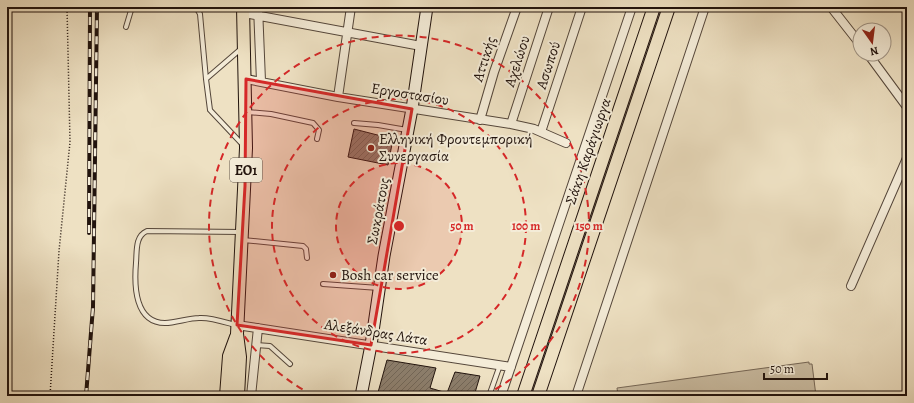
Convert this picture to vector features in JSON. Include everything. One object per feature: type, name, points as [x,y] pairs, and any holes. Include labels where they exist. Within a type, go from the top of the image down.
[{"type":"main road","name":"Σωκράτους","points":[[361,396],[412,109],[427,7]]},
{"type":"main road","name":"Σάκη Καράγιωργα","points":[[523,396],[654,7]]},
{"type":"main road","name":"Σάκη Καράγιωργα","points":[[538,396],[669,7]]},
{"type":"main road","name":"ΕΟ1","points":[[238,396],[240,357],[237,330],[247,112],[244,10]]},
{"type":"main road","name":"ΕΟ1","points":[[226,396],[229,356],[237,330]]},
{"type":"street","points":[[338,97],[351,7]]},
{"type":"street","name":"Αττικής","points":[[480,120],[494,72],[517,7]]},
{"type":"street","name":"Αχελώου","points":[[512,124],[549,7]]},
{"type":"street","name":"Ασωπού","points":[[541,132],[582,7]]},
{"type":"street","points":[[501,396],[632,7]]},
{"type":"street","points":[[578,395],[705,7]]},
{"type":"street","points":[[830,7],[852,34]]},
{"type":"street","points":[[244,10],[259,11],[348,32],[421,46]]},
{"type":"street","points":[[259,11],[261,82]]},
{"type":"street","points":[[874,62],[907,107]]},
{"type":"street","name":"Εργοστασίου","points":[[246,79],[338,97],[512,124],[541,132],[566,143]]},
{"type":"street","points":[[851,286],[907,158]]},
{"type":"street","points":[[251,396],[258,328]]},
{"type":"street","name":"Αλεξάνδρας Λάτα","points":[[237,330],[258,328],[511,367]]},
{"type":"lane","points":[[126,27],[132,7]]},
{"type":"lane","points":[[196,7],[200,14],[210,110],[246,148]]},
{"type":"lane","points":[[206,79],[245,45]]},
{"type":"lane","points":[[247,112],[271,114],[313,123],[319,130],[317,139]]},
{"type":"lane","points":[[354,122],[378,124],[408,131]]},
{"type":"lane","points":[[237,330],[200,317],[165,323],[149,320],[141,311],[138,301],[136,266],[138,238],[142,233],[147,231],[242,236],[303,246],[306,249],[307,258]]},
{"type":"lane","points":[[323,284],[379,288]]},
{"type":"lane","points":[[256,345],[270,346],[290,364]]},
{"type":"lane","points":[[489,396],[500,365]]},
{"type":"path","points":[[50,396],[59,251],[70,142],[66,7]]},
{"type":"highlighted area","points":[[246,79],[412,109],[371,345],[237,325],[245,186]]},
{"type":"shaded area","points":[[654,22],[658,24],[533,396],[529,396]]},
{"type":"shaded area","points":[[809,362],[809,364],[812,364],[816,396],[618,396],[617,388]]},
{"type":"building","name":"Ελληνική Φρουτεμπορική Συνεργασία","points":[[354,129],[393,139],[388,165],[348,157]]},
{"type":"building","points":[[387,360],[436,368],[430,388],[447,393],[455,372],[480,376],[474,396],[377,396]]},
{"type":"railway","points":[[89,233],[90,7]]},
{"type":"railway","points":[[86,396],[93,307],[97,7]]},
{"type":"place","name":"Ελληνική Φρουτεμπορική Συνεργασία","points":[[371,148]]},
{"type":"place","name":"Bosh car service","points":[[333,275]]}]
